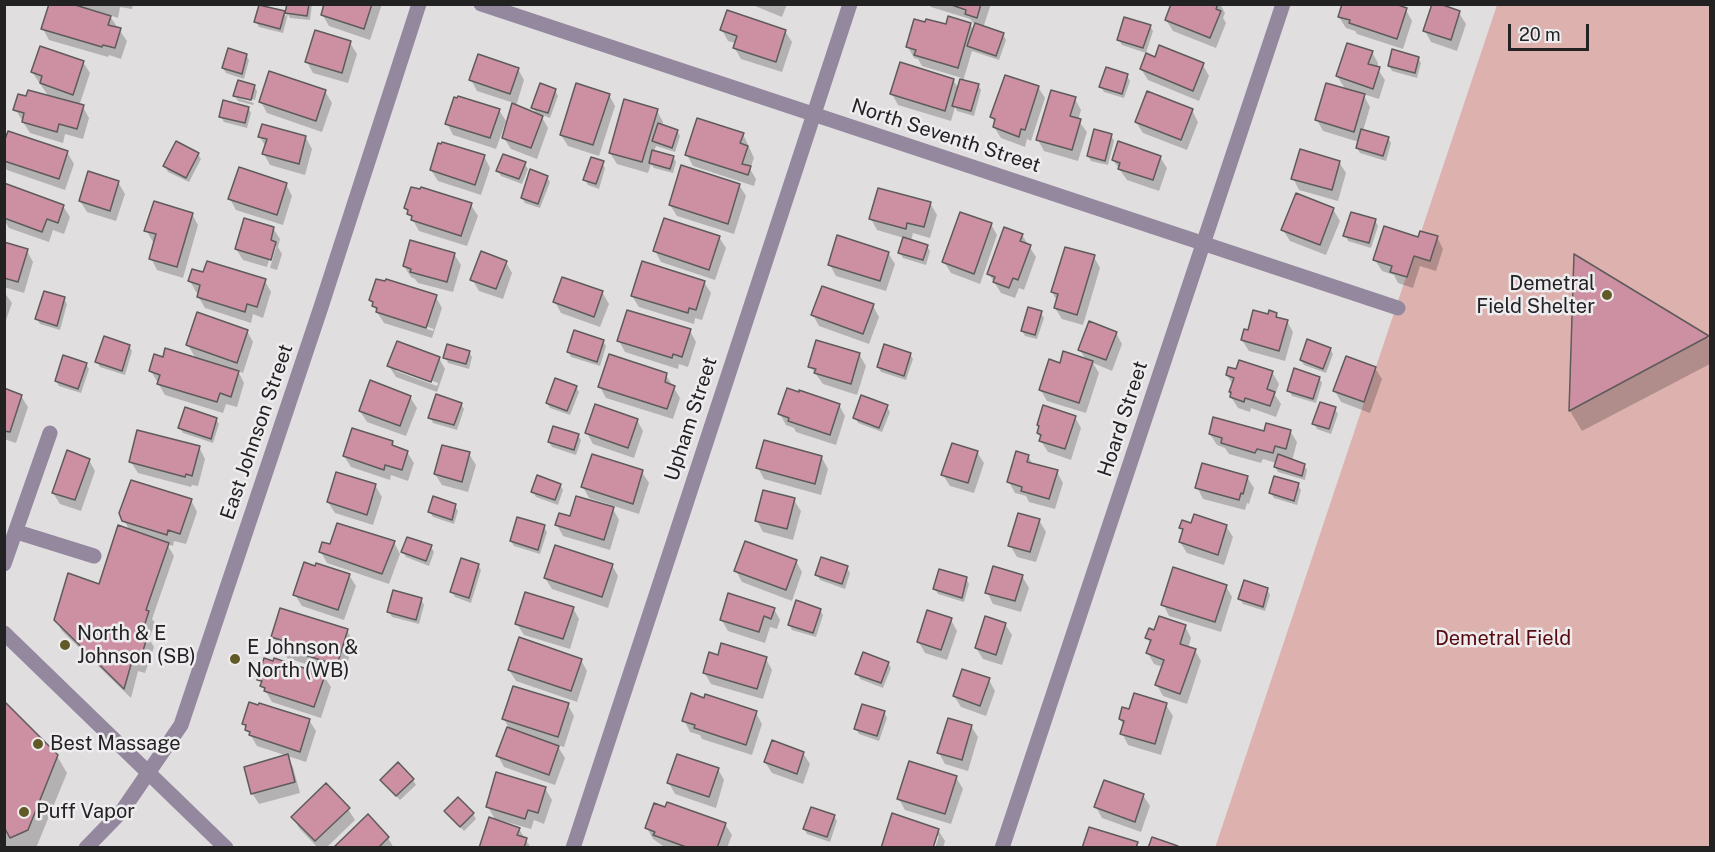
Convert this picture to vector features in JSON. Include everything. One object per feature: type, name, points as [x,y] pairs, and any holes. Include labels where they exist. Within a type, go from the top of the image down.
[{"type":"street","name":"East Johnson Street","points":[[86,848],[122,811],[181,725],[321,307],[419,4]]},
{"type":"street","name":"North Seventh Street","points":[[481,4],[1398,308]]},
{"type":"street","name":"Upham Street","points":[[573,848],[850,4]]},
{"type":"street","name":"Hoard Street","points":[[1002,848],[1283,4]]},
{"type":"street","points":[[4,564],[50,434]]},
{"type":"street","points":[[17,531],[94,556]]},
{"type":"street","points":[[4,633],[226,848]]},
{"type":"green space","name":"Demetral Field","points":[[1497,5],[1710,5],[1710,847],[1215,848]]},
{"type":"building","points":[[49,4],[72,4],[111,16],[108,25],[121,28],[115,48],[103,45],[102,47],[41,29]]},
{"type":"building","points":[[287,4],[309,4],[307,16],[285,13]]},
{"type":"building","points":[[324,4],[372,4],[364,29],[321,15]]},
{"type":"building","points":[[949,4],[981,4],[977,18],[965,14],[966,10]]},
{"type":"building","points":[[1171,4],[1218,4],[1216,9],[1221,11],[1210,38],[1165,20]]},
{"type":"building","points":[[1342,4],[1395,4],[1407,8],[1397,39],[1338,17]]},
{"type":"building","points":[[1432,4],[1440,4],[1460,11],[1451,40],[1423,31]]},
{"type":"building","points":[[259,5],[285,11],[280,29],[254,22]]},
{"type":"building","points":[[727,10],[786,30],[776,62],[733,48],[737,36],[720,30]]},
{"type":"building","points":[[948,16],[971,23],[958,68],[914,55],[916,50],[906,47],[914,19],[925,22],[926,19],[946,24]]},
{"type":"building","points":[[1124,17],[1151,25],[1143,48],[1117,40]]},
{"type":"building","points":[[975,23],[1004,33],[996,56],[967,46]]},
{"type":"building","points":[[315,30],[351,41],[342,73],[305,62]]},
{"type":"building","points":[[1347,43],[1373,51],[1368,64],[1380,67],[1373,89],[1336,76]]},
{"type":"building","points":[[1159,45],[1204,63],[1193,91],[1140,69],[1146,53],[1155,57]]},
{"type":"building","points":[[40,46],[84,61],[73,95],[40,83],[42,76],[31,72]]},
{"type":"building","points":[[228,48],[247,54],[242,74],[222,68]]},
{"type":"building","points":[[1392,49],[1419,57],[1415,73],[1388,66]]},
{"type":"building","points":[[478,54],[519,68],[510,94],[469,80]]},
{"type":"building","points":[[900,62],[954,79],[945,111],[890,94]]},
{"type":"building","points":[[1106,67],[1128,74],[1122,94],[1099,87]]},
{"type":"building","points":[[269,71],[326,90],[316,121],[259,102]]},
{"type":"building","points":[[1005,75],[1039,86],[1025,130],[1021,129],[1019,137],[993,127],[995,119],[990,117]]},
{"type":"building","points":[[960,79],[979,84],[971,111],[952,106]]},
{"type":"building","points":[[238,80],[255,85],[251,100],[233,96]]},
{"type":"building","points":[[540,83],[556,89],[548,113],[531,108]]},
{"type":"building","points":[[576,83],[610,94],[593,145],[560,135]]},
{"type":"building","points":[[1326,83],[1365,94],[1354,132],[1315,120]]},
{"type":"building","points":[[28,90],[84,105],[77,129],[59,124],[57,132],[22,122],[24,113],[13,110],[18,94],[26,96]]},
{"type":"building","points":[[1051,90],[1076,97],[1070,116],[1081,119],[1072,150],[1036,140]]},
{"type":"building","points":[[1147,91],[1193,109],[1181,140],[1135,122]]},
{"type":"building","points":[[458,96],[500,109],[490,138],[445,124],[454,97]]},
{"type":"building","points":[[624,99],[658,109],[642,162],[609,153]]},
{"type":"building","points":[[223,100],[249,107],[245,123],[219,117]]},
{"type":"building","points":[[512,103],[543,116],[531,148],[502,138]]},
{"type":"building","points":[[697,118],[744,133],[740,143],[748,146],[742,164],[751,166],[748,175],[685,155]]},
{"type":"building","points":[[658,123],[678,130],[672,148],[652,141]]},
{"type":"building","points":[[262,124],[306,136],[299,164],[262,154],[267,139],[258,137]]},
{"type":"building","points":[[1094,129],[1112,134],[1105,161],[1087,156]]},
{"type":"building","points":[[1361,129],[1389,137],[1383,156],[1356,148]]},
{"type":"building","points":[[8,131],[68,151],[59,179],[4,161],[4,142]]},
{"type":"building","points":[[176,141],[199,153],[186,178],[163,166]]},
{"type":"building","points":[[1118,141],[1161,156],[1153,180],[1118,169],[1120,163],[1112,160]]},
{"type":"building","points":[[442,142],[485,155],[475,185],[430,170],[438,143]]},
{"type":"building","points":[[1300,149],[1340,161],[1332,190],[1291,179]]},
{"type":"building","points":[[652,150],[674,156],[670,169],[649,163]]},
{"type":"building","points":[[503,154],[526,162],[519,179],[496,171]]},
{"type":"building","points":[[591,157],[604,161],[596,184],[583,180]]},
{"type":"building","points":[[681,165],[740,184],[728,224],[669,205]]},
{"type":"building","points":[[239,167],[287,183],[277,215],[228,199]]},
{"type":"building","points":[[530,169],[548,176],[538,204],[521,198]]},
{"type":"building","points":[[88,171],[119,181],[110,211],[79,201]]},
{"type":"building","points":[[4,183],[64,205],[58,223],[47,219],[42,232],[4,218]]},
{"type":"building","points":[[411,187],[420,189],[421,187],[472,203],[461,236],[411,220],[412,216],[407,214],[408,210],[404,208]]},
{"type":"building","points":[[878,188],[931,202],[924,227],[907,223],[906,229],[869,219]]},
{"type":"building","points":[[1296,193],[1334,208],[1320,245],[1281,230]]},
{"type":"building","points":[[154,201],[193,213],[177,267],[149,259],[156,234],[144,231]]},
{"type":"building","points":[[960,212],[992,223],[974,274],[942,262]]},
{"type":"building","points":[[1351,212],[1376,219],[1369,243],[1343,236]]},
{"type":"building","points":[[244,218],[274,227],[271,240],[276,242],[271,260],[235,249]]},
{"type":"building","points":[[664,218],[720,236],[709,270],[653,251]]},
{"type":"building","points":[[1384,226],[1418,237],[1420,231],[1438,236],[1430,261],[1414,256],[1407,277],[1390,272],[1392,266],[1373,260]]},
{"type":"building","points":[[1004,227],[1023,234],[1020,241],[1031,245],[1018,280],[1013,278],[1009,288],[993,282],[995,277],[987,274]]},
{"type":"building","points":[[837,235],[889,252],[880,281],[828,265]]},
{"type":"building","points":[[903,237],[928,245],[923,260],[898,253]]},
{"type":"building","points":[[410,240],[455,253],[447,282],[410,272],[411,269],[403,266]]},
{"type":"building","points":[[4,242],[28,249],[18,282],[4,278]]},
{"type":"building","points":[[1065,247],[1095,255],[1077,315],[1054,308],[1058,294],[1051,292]]},
{"type":"building","points":[[481,251],[507,261],[496,289],[470,280]]},
{"type":"building","name":"Demetral Field Shelter","points":[[1574,254],[1709,336],[1569,411]]},
{"type":"building","points":[[207,261],[266,279],[257,307],[247,304],[245,312],[197,297],[200,285],[188,281],[192,269],[203,272]]},
{"type":"building","points":[[642,261],[705,281],[696,310],[689,308],[688,313],[631,296]]},
{"type":"building","points":[[562,277],[603,291],[594,317],[553,302]]},
{"type":"building","points":[[376,279],[385,281],[386,279],[437,295],[426,328],[376,312],[377,308],[372,306],[373,302],[369,300]]},
{"type":"building","points":[[822,286],[874,304],[863,334],[811,315]]},
{"type":"building","points":[[44,291],[65,297],[57,326],[35,319]]},
{"type":"building","points":[[1028,307],[1042,311],[1035,335],[1021,331]]},
{"type":"building","points":[[627,310],[691,329],[682,357],[673,354],[672,358],[617,341]]},
{"type":"building","points":[[1253,310],[1268,314],[1269,310],[1277,313],[1276,317],[1288,320],[1279,351],[1241,340],[1244,329],[1248,330]]},
{"type":"building","points":[[197,312],[248,330],[237,363],[186,345]]},
{"type":"building","points":[[1089,321],[1117,332],[1106,360],[1078,350]]},
{"type":"building","points":[[574,330],[604,340],[597,362],[567,352]]},
{"type":"building","points":[[104,336],[130,345],[122,371],[95,362]]},
{"type":"building","points":[[1307,339],[1331,348],[1323,369],[1300,360]]},
{"type":"building","points":[[816,340],[860,353],[851,384],[814,373],[816,369],[808,367]]},
{"type":"building","points":[[397,341],[440,357],[431,382],[387,366]]},
{"type":"building","points":[[447,344],[470,351],[466,364],[443,358]]},
{"type":"building","points":[[884,344],[911,353],[904,376],[877,367]]},
{"type":"building","points":[[165,348],[239,371],[231,397],[220,393],[217,402],[157,384],[160,375],[149,371],[154,354],[163,357]]},
{"type":"building","points":[[1063,351],[1093,361],[1079,403],[1039,390],[1049,359],[1060,363]]},
{"type":"building","points":[[609,354],[667,373],[665,382],[675,386],[667,409],[598,387]]},
{"type":"building","points":[[63,355],[87,363],[78,389],[55,381]]},
{"type":"building","points":[[1346,356],[1376,367],[1364,402],[1333,391]]},
{"type":"building","points":[[1239,360],[1273,371],[1267,389],[1275,392],[1270,406],[1245,398],[1244,402],[1230,397],[1231,392],[1229,392],[1234,378],[1226,375],[1228,367],[1236,369]]},
{"type":"building","points":[[1294,368],[1320,377],[1313,399],[1287,391]]},
{"type":"building","points":[[555,378],[577,386],[567,411],[546,403]]},
{"type":"building","points":[[370,380],[411,396],[400,426],[359,411]]},
{"type":"building","points":[[4,388],[22,395],[10,432],[4,431]]},
{"type":"building","points":[[787,388],[840,404],[830,435],[788,421],[789,418],[778,414]]},
{"type":"building","points":[[436,394],[462,403],[454,425],[428,418]]},
{"type":"building","points":[[861,395],[888,405],[879,428],[853,418]]},
{"type":"building","points":[[1320,402],[1336,407],[1329,429],[1312,424]]},
{"type":"building","points":[[595,404],[638,419],[628,448],[585,433]]},
{"type":"building","points":[[1043,405],[1076,416],[1065,449],[1039,441],[1041,435],[1037,433],[1039,426],[1037,425]]},
{"type":"building","points":[[185,407],[217,418],[211,439],[178,428]]},
{"type":"building","points":[[1213,417],[1264,431],[1266,423],[1291,430],[1286,449],[1275,446],[1273,453],[1257,449],[1255,453],[1221,443],[1222,438],[1209,434]]},
{"type":"building","points":[[553,426],[579,434],[574,450],[548,442]]},
{"type":"building","points":[[352,428],[393,441],[392,445],[408,451],[402,470],[385,465],[384,470],[343,456]]},
{"type":"building","points":[[137,430],[200,446],[192,476],[186,474],[185,477],[129,462]]},
{"type":"building","points":[[764,440],[822,456],[815,484],[756,468]]},
{"type":"building","points":[[952,443],[978,451],[968,483],[941,475]]},
{"type":"building","points":[[442,445],[470,452],[462,482],[434,474]]},
{"type":"building","points":[[67,450],[90,459],[75,500],[52,493]]},
{"type":"building","points":[[1016,451],[1029,455],[1027,462],[1058,470],[1049,499],[1021,491],[1022,487],[1007,482]]},
{"type":"building","points":[[592,454],[643,470],[633,504],[581,487]]},
{"type":"building","points":[[1278,454],[1305,464],[1302,476],[1274,467]]},
{"type":"building","points":[[1202,463],[1248,476],[1239,500],[1195,488]]},
{"type":"building","points":[[336,472],[376,484],[367,515],[327,502]]},
{"type":"building","points":[[537,475],[561,484],[555,500],[531,492]]},
{"type":"building","points":[[1274,476],[1299,483],[1294,501],[1269,493]]},
{"type":"building","points":[[131,480],[192,499],[180,534],[168,530],[167,535],[122,521],[119,513]]},
{"type":"building","points":[[763,490],[795,498],[787,529],[755,521]]},
{"type":"building","points":[[433,496],[456,504],[452,520],[428,512]]},
{"type":"building","points":[[576,496],[614,507],[604,540],[555,525],[559,513],[570,516]]},
{"type":"building","points":[[1018,513],[1040,519],[1030,552],[1008,546]]},
{"type":"building","points":[[1194,514],[1227,525],[1218,555],[1179,542],[1183,529],[1179,528],[1182,520],[1191,523]]},
{"type":"building","points":[[517,517],[545,525],[538,550],[510,541]]},
{"type":"building","points":[[337,523],[395,541],[382,574],[319,552],[322,542],[330,544]]},
{"type":"building","points":[[118,525],[169,543],[146,610],[149,611],[142,633],[148,635],[139,663],[132,661],[124,689],[54,620],[68,573],[99,584]]},
{"type":"building","points":[[407,537],[432,545],[426,561],[401,552]]},
{"type":"building","points":[[745,541],[797,560],[786,590],[734,571]]},
{"type":"building","points":[[555,545],[613,564],[602,597],[544,578]]},
{"type":"building","points":[[821,557],[848,566],[842,584],[815,575]]},
{"type":"building","points":[[461,558],[479,564],[469,598],[450,592]]},
{"type":"building","points":[[304,562],[315,566],[316,563],[350,574],[338,610],[293,595]]},
{"type":"building","points":[[993,566],[1023,575],[1015,601],[985,593]]},
{"type":"building","points":[[1173,567],[1227,585],[1215,622],[1161,605]]},
{"type":"building","points":[[939,569],[967,577],[962,598],[933,589]]},
{"type":"building","points":[[1244,580],[1268,588],[1263,607],[1238,599]]},
{"type":"building","points":[[393,590],[422,598],[416,620],[387,612]]},
{"type":"building","points":[[525,592],[574,607],[563,639],[515,624]]},
{"type":"building","points":[[728,593],[775,608],[771,619],[764,616],[759,632],[720,620]]},
{"type":"building","points":[[796,600],[821,609],[813,633],[788,625]]},
{"type":"building","points":[[280,608],[348,629],[337,665],[279,647],[281,640],[271,637]]},
{"type":"building","points":[[927,610],[952,618],[941,650],[917,642]]},
{"type":"building","points":[[985,616],[1006,623],[996,655],[975,648]]},
{"type":"building","points":[[1159,616],[1186,625],[1180,644],[1196,649],[1180,694],[1155,685],[1164,660],[1146,653],[1151,640],[1145,638],[1149,628],[1154,630]]},
{"type":"building","points":[[519,637],[582,659],[571,691],[508,670]]},
{"type":"building","points":[[721,643],[767,657],[757,689],[703,673],[709,652],[718,655]]},
{"type":"building","points":[[863,652],[889,662],[881,683],[855,674]]},
{"type":"building","points":[[264,658],[273,661],[274,658],[325,675],[314,707],[264,691],[265,688],[260,686],[262,681],[257,680]]},
{"type":"building","points":[[962,669],[990,678],[980,706],[953,696]]},
{"type":"building","points":[[513,686],[569,703],[558,737],[502,719]]},
{"type":"building","points":[[691,693],[704,698],[705,694],[757,711],[746,745],[694,728],[695,725],[682,721]]},
{"type":"building","points":[[1134,693],[1167,703],[1155,744],[1120,734],[1124,721],[1119,719],[1122,707],[1129,709]]},
{"type":"building","points":[[4,701],[58,755],[28,830],[10,838],[4,827]]},
{"type":"building","points":[[249,702],[310,719],[300,752],[249,735],[250,732],[245,730],[246,725],[242,724]]},
{"type":"building","points":[[862,704],[885,711],[877,736],[854,729]]},
{"type":"building","points":[[948,718],[972,725],[962,760],[937,753]]},
{"type":"building","points":[[507,727],[559,746],[549,775],[496,756]]},
{"type":"building","points":[[772,740],[804,752],[797,774],[764,762]]},
{"type":"building","points":[[288,754],[295,782],[251,794],[244,767]]},
{"type":"building","points":[[677,754],[719,768],[709,797],[667,783]]},
{"type":"building","points":[[909,761],[957,776],[945,814],[897,799]]},
{"type":"building","points":[[398,762],[414,779],[396,796],[380,780]]},
{"type":"building","points":[[496,772],[546,787],[538,813],[528,810],[525,819],[486,807]]},
{"type":"building","points":[[1104,780],[1144,794],[1135,822],[1094,807]]},
{"type":"building","points":[[326,783],[350,808],[315,841],[291,817]]},
{"type":"building","points":[[458,797],[474,813],[460,827],[444,811]]},
{"type":"building","points":[[667,802],[726,823],[717,848],[689,848],[653,835],[655,832],[645,828],[654,803],[665,807]]},
{"type":"building","points":[[811,807],[835,815],[827,837],[803,829]]},
{"type":"building","points":[[892,813],[939,829],[933,848],[881,848]]},
{"type":"building","points":[[368,814],[389,837],[378,848],[333,848]]},
{"type":"building","points":[[489,817],[520,828],[517,835],[527,838],[524,848],[479,848]]},
{"type":"building","points":[[1089,827],[1138,842],[1136,848],[1082,848]]},
{"type":"building","points":[[1152,837],[1178,846],[1177,848],[1148,848]]},
{"type":"place","name":"Demetral Field Shelter","points":[[1607,295]]},
{"type":"place","name":"North & E Johnson (SB)","points":[[65,645]]},
{"type":"place","name":"E Johnson & North (WB)","points":[[235,659]]},
{"type":"place","name":"Best Massage","points":[[38,744]]},
{"type":"place","name":"Puff Vapor","points":[[24,812]]}]
